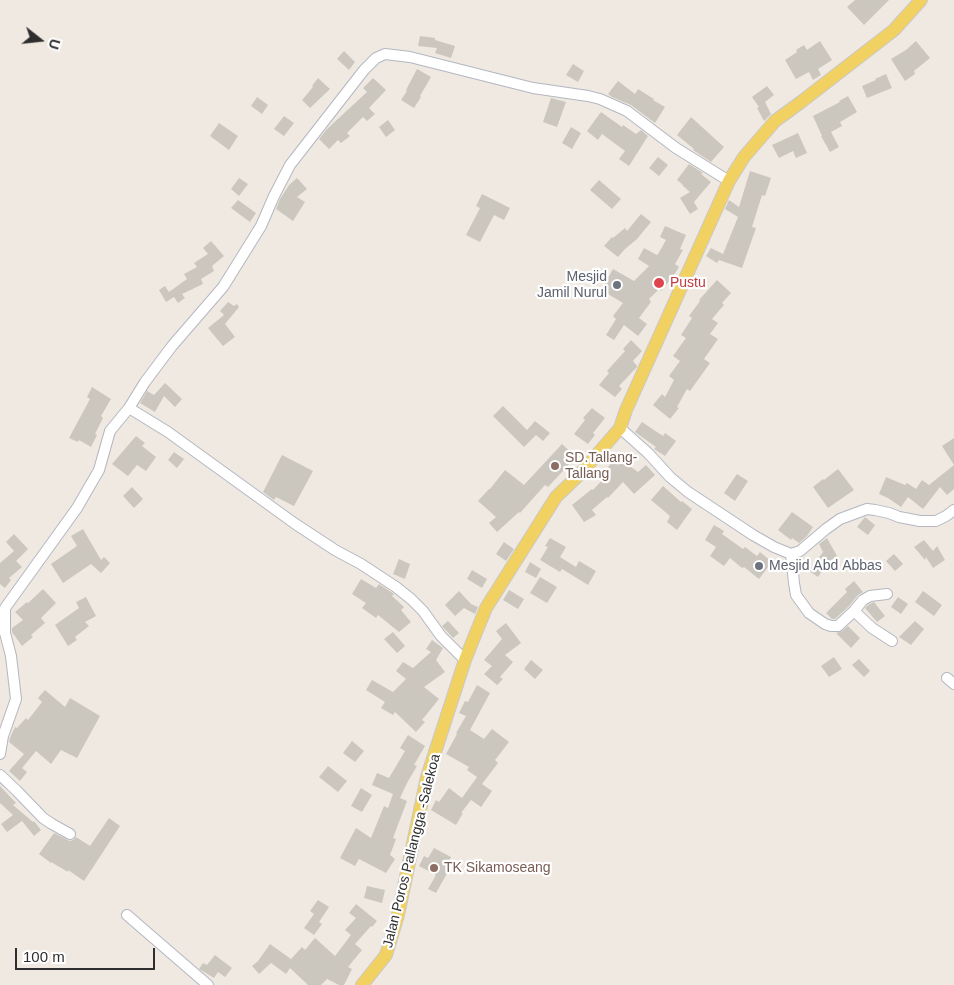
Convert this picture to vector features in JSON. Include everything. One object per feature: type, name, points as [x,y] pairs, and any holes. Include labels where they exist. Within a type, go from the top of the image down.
[{"type":"main road","name":"Jalan Poros Pallangga -Salekoa","points":[[362,985],[386,955],[398,915],[427,778],[466,660],[486,608],[556,497],[581,473],[620,428],[626,410],[730,181],[744,157],[775,120],[894,30],[921,0]]},
{"type":"street","points":[[0,754],[3,736],[16,699],[11,656],[5,633],[3,605],[76,508],[99,470],[110,431],[129,408],[145,382],[172,346],[223,287],[261,226],[290,165],[364,70],[376,58],[385,54],[410,57],[533,88],[588,96],[606,101],[627,111],[676,148],[730,181]]},
{"type":"street","points":[[129,408],[168,432],[294,523],[396,587],[423,611],[441,636],[466,660]]},
{"type":"street","points":[[620,428],[688,492],[753,535],[791,554],[800,552],[840,519],[867,509],[920,521],[936,521],[954,510]]},
{"type":"street","points":[[791,554],[796,595],[809,613],[824,624],[838,626],[863,600],[870,596],[887,594]]},
{"type":"street","points":[[854,611],[872,628],[892,641]]},
{"type":"street","points":[[0,775],[43,818],[70,834]]},
{"type":"street","points":[[127,915],[208,985]]},
{"type":"building","points":[[855,0],[889,0],[864,25],[847,7]]},
{"type":"building","points":[[420,36],[435,38],[435,40],[455,46],[451,58],[435,53],[437,48],[418,46]]},
{"type":"building","points":[[820,41],[832,60],[818,69],[821,75],[813,80],[809,72],[796,79],[785,60],[804,45],[807,50]]},
{"type":"building","points":[[916,41],[930,58],[914,71],[915,74],[905,81],[891,59]]},
{"type":"building","points":[[344,51],[355,62],[349,70],[337,59]]},
{"type":"building","points":[[573,64],[584,71],[578,82],[566,75]]},
{"type":"building","points":[[417,69],[431,77],[414,108],[401,100]]},
{"type":"building","points":[[886,74],[892,88],[867,98],[862,86]]},
{"type":"building","points":[[318,78],[330,89],[310,108],[302,100]]},
{"type":"building","points":[[373,78],[386,90],[369,108],[375,114],[367,121],[363,117],[347,133],[350,136],[341,143],[338,140],[329,149],[319,139],[327,129],[367,92],[363,88]]},
{"type":"building","points":[[618,81],[635,94],[638,89],[665,107],[655,123],[631,105],[608,94]]},
{"type":"building","points":[[767,86],[774,95],[765,102],[771,114],[764,121],[757,108],[759,107],[752,97]]},
{"type":"building","points":[[848,96],[857,112],[840,122],[842,126],[831,132],[839,147],[830,152],[813,116]]},
{"type":"building","points":[[257,97],[268,105],[262,114],[251,106]]},
{"type":"building","points":[[551,98],[566,102],[557,127],[543,122]]},
{"type":"building","points":[[601,112],[622,127],[623,125],[636,134],[641,130],[648,136],[629,166],[619,159],[625,151],[602,134],[598,140],[587,131]]},
{"type":"building","points":[[284,116],[294,123],[284,136],[274,129]]},
{"type":"building","points":[[691,117],[724,147],[711,162],[693,150],[677,135]]},
{"type":"building","points":[[388,120],[395,130],[386,137],[379,127]]},
{"type":"building","points":[[219,123],[238,136],[229,150],[210,136]]},
{"type":"building","points":[[571,127],[581,133],[572,149],[562,143]]},
{"type":"building","points":[[798,133],[807,153],[796,158],[793,151],[779,158],[772,145]]},
{"type":"building","points":[[658,157],[668,165],[659,176],[649,168]]},
{"type":"building","points":[[689,164],[703,173],[701,174],[711,182],[694,202],[698,209],[690,214],[680,198],[690,192],[677,180]]},
{"type":"building","points":[[750,171],[771,178],[765,196],[762,195],[752,227],[756,228],[742,268],[719,260],[717,263],[706,256],[711,248],[723,254],[738,217],[725,209],[729,200],[739,207]]},
{"type":"building","points":[[239,178],[248,184],[239,196],[231,189]]},
{"type":"building","points":[[297,178],[307,189],[297,197],[305,202],[293,221],[276,209],[289,185]]},
{"type":"building","points":[[599,180],[621,199],[612,209],[590,190]]},
{"type":"building","points":[[482,194],[510,208],[504,220],[494,215],[480,242],[466,235],[480,208],[476,206]]},
{"type":"building","points":[[238,200],[256,213],[250,222],[231,208]]},
{"type":"building","points":[[641,214],[651,222],[618,257],[604,246],[612,237],[625,228],[627,231]]},
{"type":"building","points":[[665,226],[686,235],[680,249],[683,250],[675,264],[679,267],[661,291],[659,289],[649,299],[651,302],[639,318],[647,324],[638,336],[624,325],[614,340],[606,335],[616,319],[613,316],[623,303],[601,290],[613,269],[634,281],[649,266],[638,259],[644,248],[658,254],[666,240],[660,237]]},
{"type":"building","points":[[211,241],[224,256],[212,266],[214,271],[201,279],[203,284],[182,294],[185,298],[178,303],[174,297],[166,302],[159,290],[165,286],[169,292],[187,279],[184,274],[197,267],[194,263],[208,254],[203,248]]},
{"type":"building","points":[[717,280],[731,293],[712,319],[718,323],[710,334],[718,339],[704,359],[710,363],[690,391],[687,389],[677,407],[679,408],[670,419],[653,405],[662,394],[665,397],[674,380],[669,376],[680,361],[673,356],[686,338],[681,335],[692,318],[689,316],[699,300]]},
{"type":"building","points":[[228,302],[234,306],[237,304],[239,307],[225,324],[235,337],[223,346],[208,328],[224,315],[220,311]]},
{"type":"building","points":[[631,340],[642,351],[633,361],[637,367],[619,386],[622,389],[615,397],[599,385],[609,373],[607,371],[625,351],[623,349]]},
{"type":"building","points":[[165,383],[182,399],[175,407],[164,396],[155,412],[140,403],[147,391],[154,395]]},
{"type":"building","points":[[92,387],[111,399],[101,416],[103,418],[91,447],[79,440],[78,442],[69,438],[90,399],[87,397]]},
{"type":"building","points":[[503,406],[527,430],[535,421],[550,433],[543,441],[536,435],[524,447],[493,416]]},
{"type":"building","points":[[592,408],[605,418],[593,433],[595,435],[588,444],[574,434],[585,420],[583,418]]},
{"type":"building","points":[[642,422],[663,436],[665,433],[676,441],[665,456],[635,432]]},
{"type":"building","points":[[136,436],[145,443],[142,446],[156,457],[146,471],[137,465],[128,476],[112,464]]},
{"type":"building","points":[[954,438],[954,465],[942,446]]},
{"type":"building","points":[[562,444],[576,457],[548,487],[545,485],[520,513],[497,532],[489,523],[496,517],[478,501],[505,470],[524,485]]},
{"type":"building","points":[[174,452],[184,459],[177,468],[168,460]]},
{"type":"building","points":[[282,455],[313,471],[294,506],[276,497],[274,500],[263,492]]},
{"type":"building","points":[[616,456],[638,472],[646,465],[655,475],[634,494],[623,482],[608,498],[592,510],[596,515],[584,522],[572,505],[593,490],[607,475],[604,473]]},
{"type":"building","points":[[954,465],[954,489],[947,495],[940,487],[923,509],[908,497],[901,507],[879,494],[886,477],[905,485],[907,483],[916,489],[922,480],[929,485]]},
{"type":"building","points":[[838,469],[854,490],[828,508],[813,487]]},
{"type":"building","points":[[737,474],[748,481],[735,501],[724,493]]},
{"type":"building","points":[[663,486],[692,509],[677,530],[667,522],[670,516],[651,500]]},
{"type":"building","points":[[132,487],[143,499],[134,508],[123,496]]},
{"type":"building","points":[[792,512],[813,527],[799,543],[792,538],[791,540],[778,530]]},
{"type":"building","points":[[865,517],[875,525],[868,535],[857,527]]},
{"type":"building","points":[[714,525],[724,531],[722,534],[743,549],[745,547],[757,556],[760,552],[772,562],[759,579],[730,558],[724,566],[710,556],[716,547],[705,540]]},
{"type":"building","points":[[83,529],[101,560],[104,557],[110,563],[101,573],[91,564],[63,583],[51,564],[77,546],[71,536]]},
{"type":"building","points":[[14,534],[28,549],[16,561],[22,567],[9,578],[11,580],[5,588],[0,584],[0,563],[14,551],[6,542]]},
{"type":"building","points":[[550,538],[566,547],[560,557],[576,567],[579,561],[596,571],[588,585],[562,569],[560,572],[540,560],[548,547],[545,546]]},
{"type":"building","points":[[827,538],[837,556],[829,561],[818,577],[809,571],[823,552],[819,544]]},
{"type":"building","points":[[924,540],[933,551],[937,546],[945,560],[933,568],[926,557],[925,560],[914,547]]},
{"type":"building","points":[[504,542],[514,549],[506,561],[496,554]]},
{"type":"building","points":[[894,554],[903,564],[895,571],[886,561]]},
{"type":"building","points":[[399,559],[410,564],[405,579],[393,574]]},
{"type":"building","points":[[530,562],[541,569],[536,578],[525,572]]},
{"type":"building","points":[[472,570],[487,579],[482,588],[467,579]]},
{"type":"building","points":[[540,577],[557,587],[547,603],[530,593]]},
{"type":"building","points":[[361,579],[376,588],[379,584],[394,594],[392,596],[404,607],[401,610],[411,622],[399,632],[378,615],[376,618],[362,608],[366,603],[352,594]]},
{"type":"building","points":[[854,581],[863,592],[835,619],[832,619],[826,613],[847,592],[845,589]]},
{"type":"building","points":[[43,589],[56,603],[41,618],[45,623],[22,646],[12,632],[12,628],[23,620],[15,612]]},
{"type":"building","points":[[509,590],[524,599],[518,609],[503,600]]},
{"type":"building","points":[[459,591],[471,604],[478,607],[475,614],[464,608],[455,616],[445,605]]},
{"type":"building","points":[[923,591],[942,605],[934,616],[915,602]]},
{"type":"building","points":[[86,597],[96,616],[85,622],[89,626],[75,637],[77,640],[68,646],[55,625],[79,608],[76,602]]},
{"type":"building","points":[[898,597],[908,604],[901,614],[891,607]]},
{"type":"building","points":[[874,602],[885,616],[877,622],[865,608]]},
{"type":"building","points":[[448,621],[459,633],[453,638],[442,626]]},
{"type":"building","points":[[915,621],[924,629],[911,645],[899,637]]},
{"type":"building","points":[[506,623],[521,643],[505,655],[513,662],[500,677],[503,679],[497,685],[484,674],[492,666],[484,660],[502,639],[496,631]]},
{"type":"building","points":[[848,626],[860,638],[851,648],[836,633]]},
{"type":"building","points":[[393,632],[405,646],[397,653],[384,639]]},
{"type":"building","points":[[432,640],[443,648],[436,660],[445,672],[424,687],[439,699],[422,720],[425,722],[416,732],[395,712],[393,715],[381,708],[385,702],[366,690],[372,680],[393,692],[406,679],[396,671],[403,662],[413,668],[431,652],[426,649]]},
{"type":"building","points":[[834,657],[842,669],[829,677],[821,666]]},
{"type":"building","points":[[859,659],[870,671],[864,677],[852,665]]},
{"type":"building","points":[[531,660],[543,670],[535,679],[524,669]]},
{"type":"building","points":[[477,685],[490,693],[470,730],[484,739],[492,729],[509,742],[495,760],[498,763],[482,784],[492,791],[481,807],[471,800],[461,813],[463,813],[456,825],[431,810],[436,800],[439,802],[449,788],[462,798],[477,777],[467,770],[469,767],[446,754],[466,716],[459,713],[465,701],[468,702]]},
{"type":"building","points":[[45,690],[65,707],[70,698],[100,716],[77,758],[61,750],[51,764],[36,751],[22,768],[27,772],[20,781],[9,771],[24,754],[9,742],[10,738],[15,727],[17,728],[26,718],[28,720],[42,702],[38,698]]},
{"type":"building","points":[[408,735],[425,746],[414,765],[417,766],[400,798],[407,801],[393,838],[396,839],[390,855],[395,859],[386,873],[359,859],[355,866],[340,858],[356,828],[371,838],[384,806],[388,808],[393,794],[372,785],[377,773],[389,778],[405,751],[400,748]]},
{"type":"building","points":[[352,741],[364,751],[355,762],[343,753]]},
{"type":"building","points":[[328,766],[347,781],[338,792],[319,777]]},
{"type":"building","points":[[0,786],[16,803],[13,805],[34,821],[41,830],[34,836],[22,821],[7,832],[1,824],[13,815],[0,803]]},
{"type":"building","points":[[361,788],[372,795],[362,812],[351,806]]},
{"type":"building","points":[[109,818],[120,826],[84,881],[68,870],[68,872],[51,863],[39,854],[54,833],[70,841],[76,837],[90,846]]},
{"type":"building","points":[[434,848],[451,857],[446,868],[449,870],[436,893],[428,889],[436,875],[419,866],[424,856],[428,858]]},
{"type":"building","points":[[367,886],[385,890],[382,903],[364,898]]},
{"type":"building","points":[[318,900],[329,907],[319,922],[322,924],[314,935],[304,928],[314,914],[310,911]]},
{"type":"building","points":[[356,904],[377,921],[355,944],[362,950],[348,967],[352,969],[344,985],[339,985],[327,979],[321,985],[308,985],[290,968],[286,974],[271,963],[259,974],[252,966],[270,944],[291,959],[302,947],[305,950],[315,938],[335,956],[351,935],[345,930],[356,918],[349,913]]},
{"type":"building","points":[[215,955],[232,968],[225,977],[218,972],[214,978],[199,969],[203,963],[207,965]]},
{"type":"place","name":"Pustu","points":[[659,283]]},
{"type":"place","name":"Mesjid Jamil Nurul","points":[[617,285]]},
{"type":"place","name":"SD.Tallang- Tallang","points":[[555,466]]},
{"type":"place","name":"Mesjid Abd Abbas","points":[[759,566]]},
{"type":"place","name":"TK Sikamoseang","points":[[434,868]]}]
